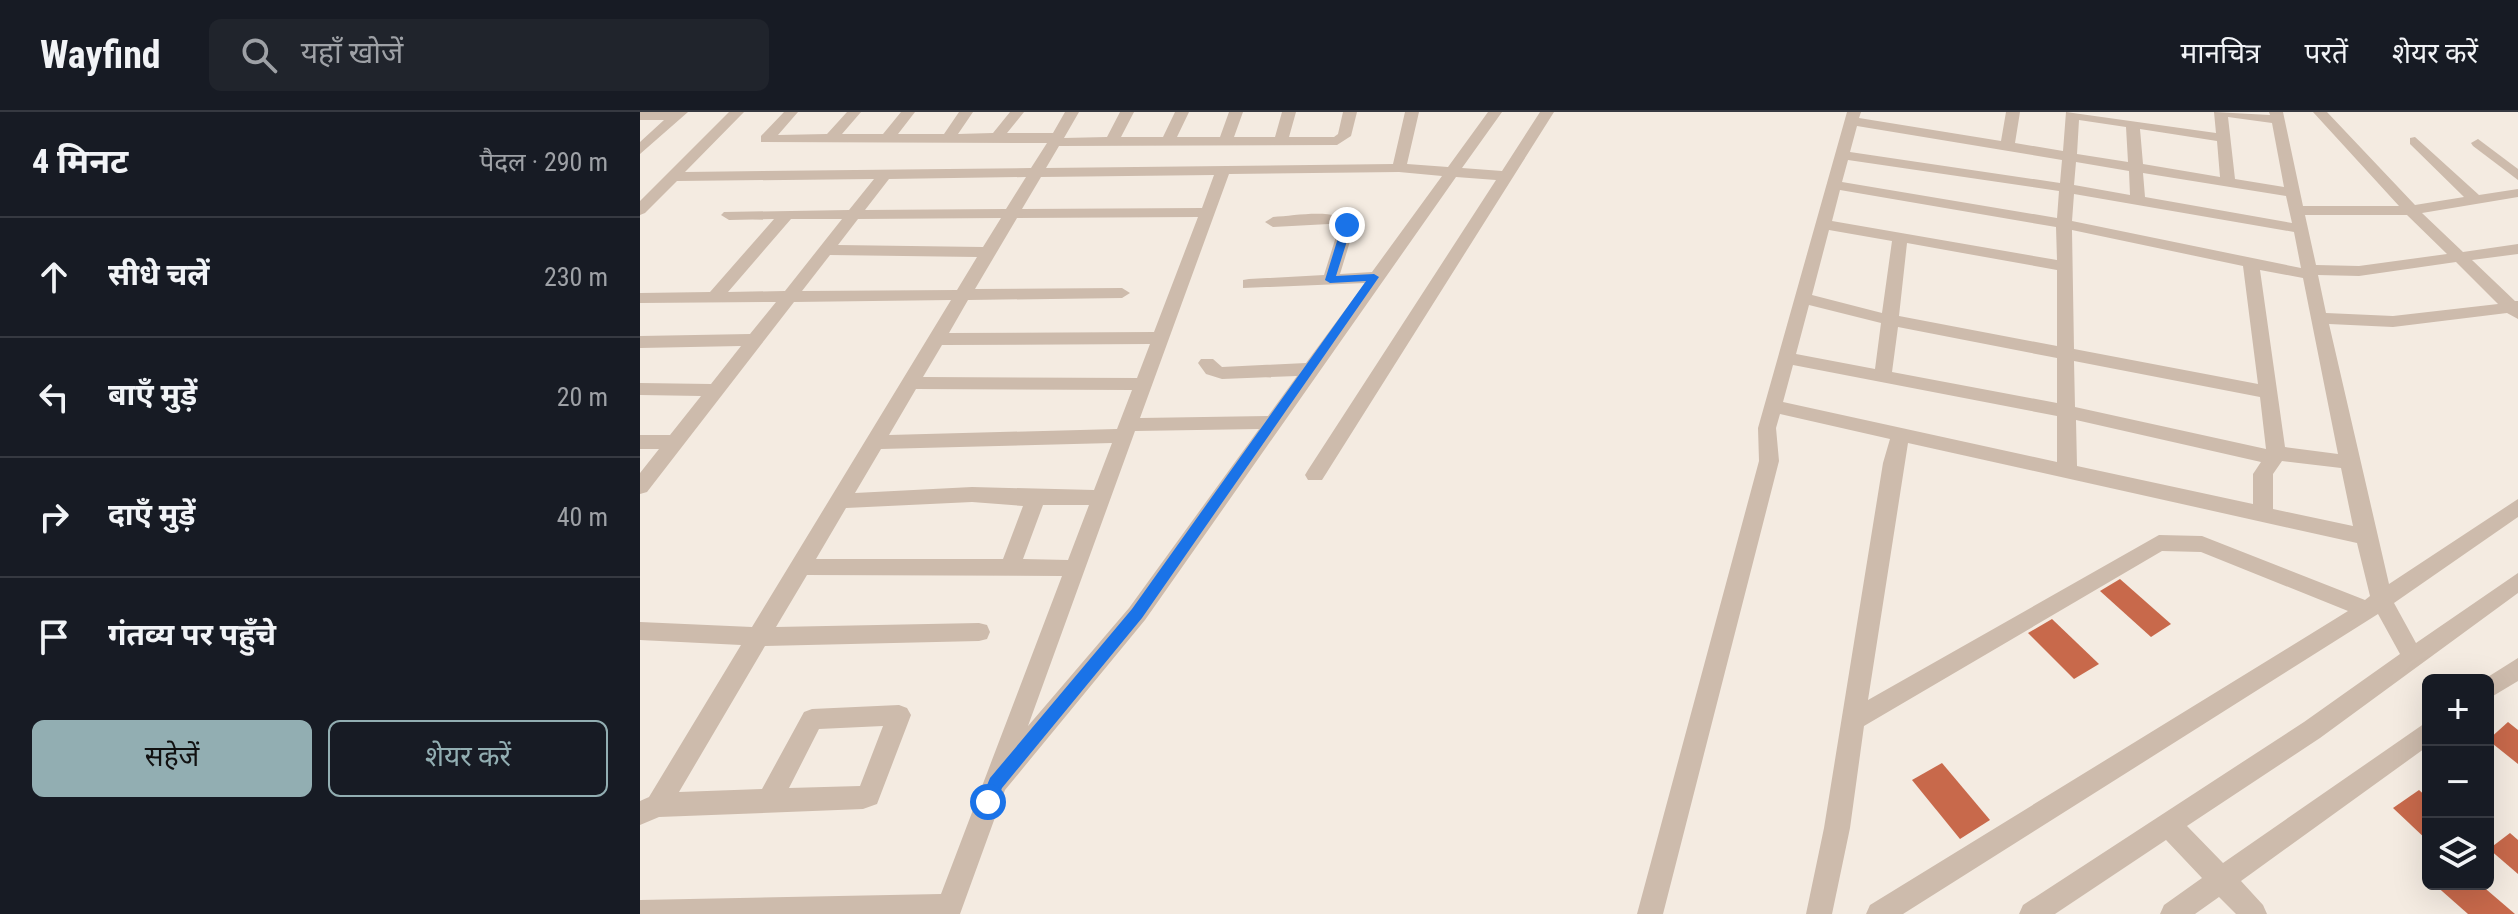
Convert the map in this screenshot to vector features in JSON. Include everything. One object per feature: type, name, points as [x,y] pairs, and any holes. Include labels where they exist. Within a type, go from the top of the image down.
[{"type":"street","points":[[640,210],[737,112]]},
{"type":"street","points":[[791,112],[768,135],[768,141],[830,139],[885,156],[1035,171],[1399,168],[1506,176]]},
{"type":"street","points":[[830,139],[854,112]]},
{"type":"street","points":[[640,487],[854,214],[908,112]]},
{"type":"street","points":[[948,138],[966,112]]},
{"type":"street","points":[[997,137],[1017,112]]},
{"type":"street","points":[[649,809],[757,637],[1072,112]]},
{"type":"street","points":[[1115,141],[1113,138],[1127,112]]},
{"type":"street","points":[[1168,141],[1182,112]]},
{"type":"street","points":[[1225,141],[1236,112]]},
{"type":"street","points":[[1281,141],[1289,112]]},
{"type":"street","points":[[673,177],[885,156],[948,138],[1115,141],[1342,139],[1350,112]]},
{"type":"street","points":[[1399,168],[1412,112]]},
{"type":"street","points":[[995,783],[1137,614],[1374,277],[1495,112]]},
{"type":"street","points":[[1315,475],[1547,112]]},
{"type":"street","points":[[2007,147],[2013,112]]},
{"type":"street","points":[[2228,182],[2222,112],[2277,116],[2366,537],[2375,605],[2412,656]]},
{"type":"street","points":[[2320,112],[2411,210],[2516,309]]},
{"type":"street","points":[[640,116],[678,114]]},
{"type":"street","points":[[640,150],[678,114]]},
{"type":"street","points":[[2067,469],[2064,224],[2073,114],[2224,138]]},
{"type":"street","points":[[1650,914],[1769,461],[1767,428],[1853,116],[2007,147],[2228,182],[2294,202],[2411,210],[2518,193]]},
{"type":"street","points":[[2133,124],[2138,200]]},
{"type":"street","points":[[2415,141],[2477,201]]},
{"type":"street","points":[[2478,143],[2518,176]]},
{"type":"street","points":[[1842,155],[2067,188],[2300,229]]},
{"type":"street","points":[[640,913],[948,911],[1223,170]]},
{"type":"street","points":[[1835,185],[2064,224],[2309,272],[2359,271],[2518,249]]},
{"type":"street","points":[[729,215],[1207,212]]},
{"type":"street","points":[[714,298],[786,215]]},
{"type":"street","points":[[1273,222],[1330,219],[1347,225],[1330,280]]},
{"type":"street","points":[[1824,224],[2064,266]]},
{"type":"street","points":[[1883,377],[1900,237]]},
{"type":"street","points":[[826,250],[987,252]]},
{"type":"street","points":[[2251,263],[2275,455],[2263,474],[2263,513]]},
{"type":"street","points":[[1249,284],[1374,277]]},
{"type":"street","points":[[640,298],[1122,293]]},
{"type":"street","points":[[1802,298],[1890,320],[2268,392]]},
{"type":"street","points":[[2318,317],[2349,323],[2381,324],[2516,309]]},
{"type":"street","points":[[935,339],[1159,338]]},
{"type":"street","points":[[640,342],[755,340]]},
{"type":"street","points":[[1786,358],[2066,411],[2275,455],[2349,462]]},
{"type":"street","points":[[1207,363],[1212,370],[1222,373],[1312,369]]},
{"type":"street","points":[[910,383],[1142,384]]},
{"type":"street","points":[[640,389],[715,390]]},
{"type":"street","points":[[1773,406],[2366,537]]},
{"type":"street","points":[[874,442],[1274,422]]},
{"type":"street","points":[[1819,914],[1837,828],[1893,463],[1901,434]]},
{"type":"street","points":[[640,442],[675,442]]},
{"type":"street","points":[[839,501],[997,495],[1100,498]]},
{"type":"street","points":[[1010,568],[1034,502],[1026,497]]},
{"type":"street","points":[[1879,914],[2375,605],[2518,507]]},
{"type":"street","points":[[1852,721],[2159,543],[2202,544],[2375,605]]},
{"type":"street","points":[[799,567],[1074,568]]},
{"type":"street","points":[[2032,914],[2312,730],[2518,582]]},
{"type":"street","points":[[640,631],[757,637],[979,632]]},
{"type":"street","points":[[2494,685],[2518,668]]},
{"type":"street","points":[[649,809],[868,796],[899,715],[812,719],[769,801]]},
{"type":"street","points":[[2173,914],[2422,736]]},
{"type":"street","points":[[2168,824],[2254,914]]},
{"type":"building","points":[[2120,579],[2171,624],[2151,637],[2100,591]]},
{"type":"building","points":[[2052,619],[2099,664],[2074,679],[2028,633]]},
{"type":"building","points":[[2508,722],[2518,730],[2518,764],[2494,745],[2494,735]]},
{"type":"building","points":[[1942,763],[1990,820],[1960,839],[1912,780]]},
{"type":"building","points":[[2419,790],[2422,793],[2422,835],[2393,808]]},
{"type":"building","points":[[2510,833],[2518,840],[2518,874],[2494,853],[2494,845]]},
{"type":"building","points":[[2441,890],[2487,890],[2515,914],[2468,914]]},
{"type":"route","points":[[988,802],[995,783],[1137,614],[1320,358],[1374,277],[1330,280],[1347,225]]}]
